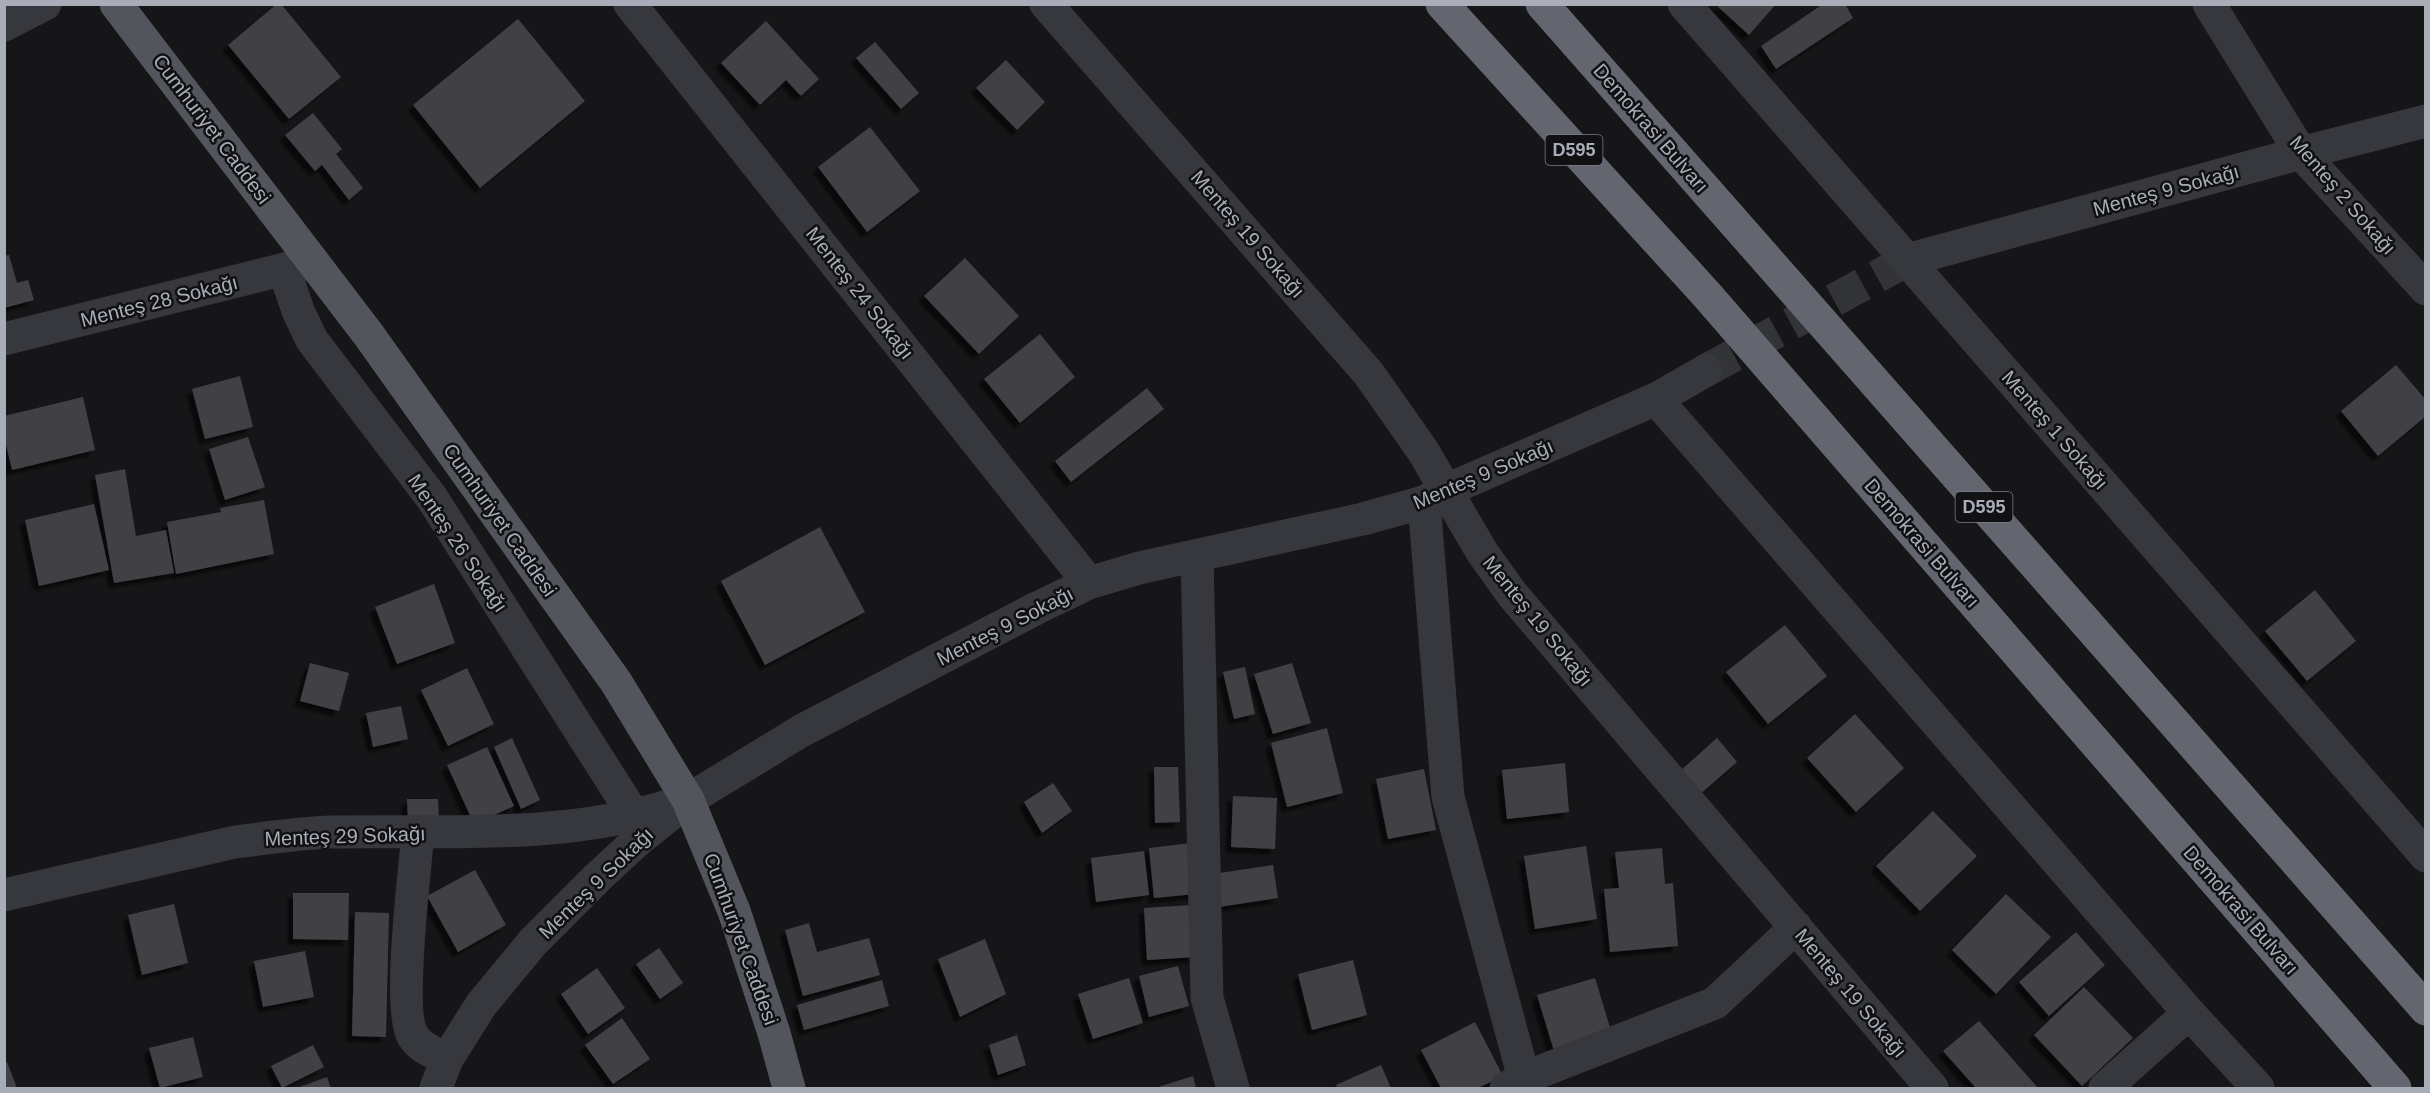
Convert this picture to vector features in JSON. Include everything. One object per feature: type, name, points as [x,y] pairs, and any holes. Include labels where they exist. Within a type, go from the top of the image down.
[{"type":"highway","name":"Demokrasi Bulvarı","points":[[1442,4],[1707,295],[2395,1089]]},
{"type":"highway","name":"Demokrasi Bulvarı","points":[[1542,4],[2426,1009]]},
{"type":"main road","name":"Cumhuriyet Caddesi","points":[[116,4],[299,266],[368,334],[616,682],[688,800],[734,911],[774,1033],[789,1089]]},
{"type":"street","points":[[4,25],[45,4]]},
{"type":"street","name":"Menteş 24 Sokağı","points":[[630,4],[1089,583]]},
{"type":"street","name":"Menteş 19 Sokağı","points":[[1046,4],[1369,374],[1399,415],[1435,496],[1482,552],[1512,594],[1932,1089]]},
{"type":"street","name":"Menteş 1 Sokağı","points":[[1684,4],[2426,856]]},
{"type":"street","name":"Menteş 2 Sokağı","points":[[2209,4],[2301,153],[2426,289]]},
{"type":"street","name":"Menteş 9 Sokağı","points":[[1907,261],[2426,121]]},
{"type":"street","name":"Menteş 28 Sokağı","points":[[4,339],[299,266]]},
{"type":"street","name":"Menteş 26 Sokağı","points":[[299,266],[298,313],[312,340],[432,498],[635,817]]},
{"type":"street","name":"Menteş 9 Sokağı","points":[[441,1074],[481,1005],[533,942],[629,848],[688,800],[801,731],[1089,583],[1139,568],[1197,557],[1435,496],[1656,399],[1705,371]]},
{"type":"street","points":[[1656,399],[2189,1013],[2258,1089]]},
{"type":"street","points":[[1435,496],[1448,797],[1514,1083],[1715,1003],[1796,927]]},
{"type":"street","points":[[1197,557],[1207,998],[1233,1089]]},
{"type":"street","name":"Menteş 29 Sokağı","points":[[4,895],[235,842],[328,832],[418,832],[560,827],[635,817],[688,800]]},
{"type":"street","points":[[418,832],[408,953],[408,1023],[413,1036],[426,1049],[441,1074]]},
{"type":"street","points":[[2105,1089],[2189,1013]]},
{"type":"building","points":[[277,4],[281,4],[341,77],[289,119],[228,45]]},
{"type":"building","points":[[1715,4],[1776,4],[1749,35]]},
{"type":"building","points":[[1823,4],[1845,4],[1853,18],[1776,69],[1761,46]]},
{"type":"building","points":[[518,19],[585,101],[480,188],[413,105]]},
{"type":"building","points":[[766,21],[819,79],[801,96],[786,80],[760,105],[721,63]]},
{"type":"building","points":[[875,42],[919,93],[901,109],[856,58]]},
{"type":"building","points":[[1006,60],[1045,102],[1017,130],[976,88]]},
{"type":"building","points":[[313,113],[342,149],[336,154],[363,188],[349,200],[322,165],[315,171],[285,135]]},
{"type":"building","points":[[870,127],[920,191],[867,232],[818,167]]},
{"type":"building","points":[[9,255],[17,283],[28,280],[34,300],[4,308],[4,256]]},
{"type":"building","points":[[965,258],[1019,316],[979,354],[924,296]]},
{"type":"building","points":[[1040,334],[1075,377],[1020,423],[984,379]]},
{"type":"building","points":[[2396,365],[2426,400],[2426,416],[2378,456],[2341,411]]},
{"type":"building","points":[[240,376],[253,427],[205,439],[192,389]]},
{"type":"building","points":[[1147,388],[1164,409],[1071,482],[1055,461]]},
{"type":"building","points":[[83,397],[95,450],[12,470],[4,436],[4,416]]},
{"type":"building","points":[[248,437],[265,487],[225,500],[209,449]]},
{"type":"building","points":[[125,469],[136,536],[166,530],[174,573],[114,583],[95,475]]},
{"type":"building","points":[[264,500],[274,554],[176,574],[167,522],[221,512],[220,508]]},
{"type":"building","points":[[94,504],[109,570],[39,586],[25,520]]},
{"type":"building","points":[[820,527],[865,612],[765,665],[721,581]]},
{"type":"building","points":[[434,584],[455,643],[397,664],[375,607]]},
{"type":"building","points":[[2315,590],[2356,641],[2307,681],[2265,631]]},
{"type":"building","points":[[1785,625],[1827,676],[1768,724],[1726,672]]},
{"type":"building","points":[[310,663],[349,673],[339,711],[300,701]]},
{"type":"building","points":[[1292,663],[1311,723],[1273,734],[1254,674]]},
{"type":"building","points":[[1245,667],[1255,714],[1234,719],[1223,672]]},
{"type":"building","points":[[467,668],[494,724],[448,746],[421,690]]},
{"type":"building","points":[[401,706],[408,739],[373,747],[366,713]]},
{"type":"building","points":[[1855,714],[1904,768],[1856,812],[1807,758]]},
{"type":"building","points":[[1327,728],[1343,793],[1287,807],[1271,743]]},
{"type":"building","points":[[512,738],[540,800],[521,809],[494,747]]},
{"type":"building","points":[[1717,738],[1737,762],[1699,795],[1679,772]]},
{"type":"building","points":[[487,747],[514,806],[474,824],[447,765]]},
{"type":"building","points":[[1565,763],[1569,812],[1507,819],[1502,770]]},
{"type":"building","points":[[1154,767],[1178,767],[1180,822],[1155,823]]},
{"type":"building","points":[[1424,769],[1436,830],[1388,839],[1376,779]]},
{"type":"building","points":[[1053,783],[1072,811],[1042,833],[1024,802]]},
{"type":"building","points":[[1233,796],[1277,798],[1275,849],[1231,847]]},
{"type":"building","points":[[407,799],[438,799],[439,821],[408,822]]},
{"type":"building","points":[[1933,811],[1977,856],[1920,911],[1876,866]]},
{"type":"building","points":[[1191,843],[1196,894],[1154,898],[1149,848]]},
{"type":"building","points":[[1586,846],[1597,919],[1535,929],[1524,856]]},
{"type":"building","points":[[1662,848],[1665,884],[1673,883],[1678,946],[1610,952],[1604,889],[1619,888],[1615,852]]},
{"type":"building","points":[[1144,851],[1149,895],[1096,902],[1091,858]]},
{"type":"building","points":[[1273,865],[1278,898],[1219,907],[1213,874]]},
{"type":"building","points":[[475,870],[506,925],[458,952],[427,896]]},
{"type":"building","points":[[293,893],[349,893],[348,940],[293,939]]},
{"type":"building","points":[[2006,894],[2051,937],[1996,994],[1952,950]]},
{"type":"building","points":[[174,904],[188,963],[142,975],[128,915]]},
{"type":"building","points":[[1191,905],[1195,957],[1147,960],[1144,908]]},
{"type":"building","points":[[355,912],[389,913],[386,1037],[352,1036]]},
{"type":"building","points":[[809,923],[817,952],[869,938],[880,975],[803,996],[785,930]]},
{"type":"building","points":[[2076,932],[2105,965],[2049,1016],[2019,982]]},
{"type":"building","points":[[985,939],[1006,994],[960,1017],[938,959]]},
{"type":"building","points":[[659,948],[683,983],[660,999],[636,964]]},
{"type":"building","points":[[305,951],[314,997],[263,1007],[254,961]]},
{"type":"building","points":[[1353,960],[1367,1015],[1312,1030],[1298,974]]},
{"type":"building","points":[[1178,966],[1189,1006],[1149,1017],[1139,976]]},
{"type":"building","points":[[597,968],[625,1008],[588,1034],[561,994]]},
{"type":"building","points":[[1129,978],[1143,1023],[1093,1039],[1078,994]]},
{"type":"building","points":[[1595,978],[1612,1034],[1554,1051],[1537,995]]},
{"type":"building","points":[[882,980],[889,1006],[804,1030],[797,1005]]},
{"type":"building","points":[[2084,987],[2133,1038],[2082,1086],[2034,1035]]},
{"type":"building","points":[[622,1018],[650,1059],[613,1084],[585,1045]]},
{"type":"building","points":[[1979,1021],[2038,1088],[1976,1088],[1943,1051]]},
{"type":"building","points":[[1475,1022],[1503,1076],[1478,1088],[1441,1088],[1421,1050]]},
{"type":"building","points":[[1017,1035],[1026,1065],[998,1075],[989,1045]]},
{"type":"building","points":[[193,1037],[203,1077],[160,1088],[149,1048]]},
{"type":"building","points":[[313,1045],[324,1067],[282,1088],[271,1066]]},
{"type":"building","points":[[7,1062],[17,1088],[4,1088],[4,1063]]},
{"type":"building","points":[[1381,1065],[1391,1088],[1338,1088],[1336,1085]]},
{"type":"building","points":[[1193,1076],[1196,1088],[1155,1088]]},
{"type":"building","points":[[327,1077],[331,1088],[297,1088]]},
{"type":"tunnel","points":[[1705,371],[1907,260]]}]
